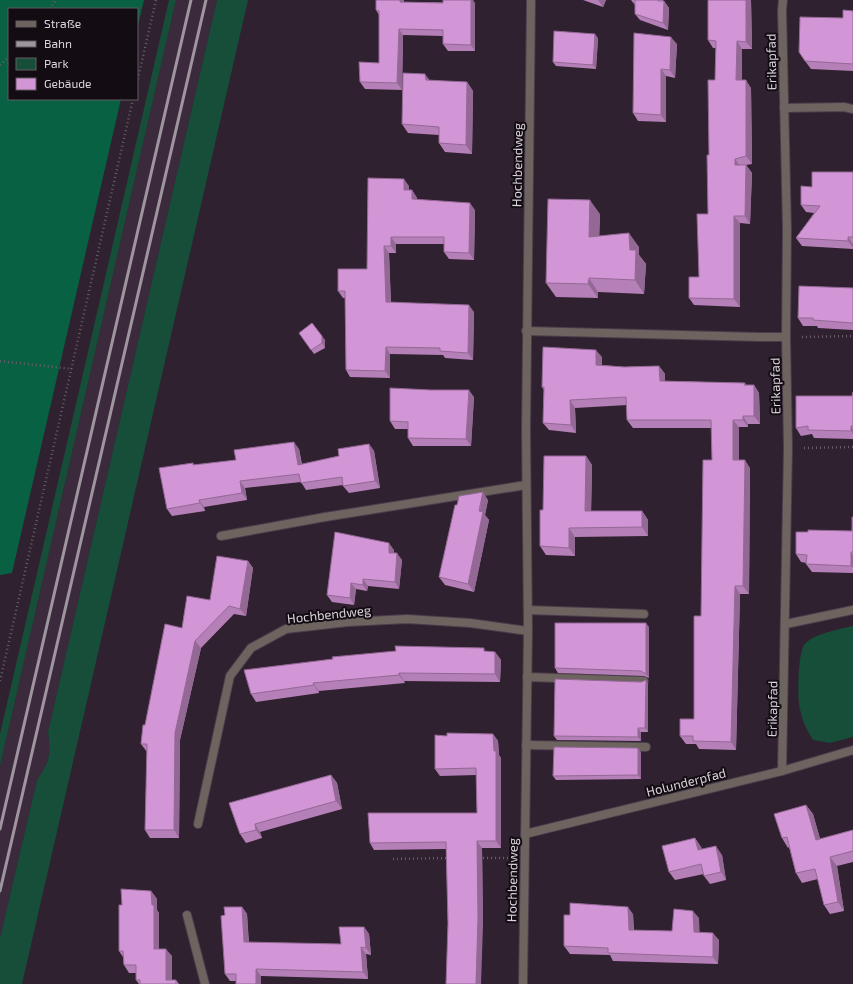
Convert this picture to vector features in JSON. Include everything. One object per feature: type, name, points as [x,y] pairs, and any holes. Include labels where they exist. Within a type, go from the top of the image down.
[{"type":"street","name":"Hochbendweg","points":[[523,984],[528,631],[526,331],[531,0]]},
{"type":"street","name":"Erikapfad","points":[[782,771],[786,624],[788,448],[786,337],[787,230],[783,0]]},
{"type":"street","points":[[784,108],[844,107],[853,109]]},
{"type":"street","points":[[526,331],[786,337]]},
{"type":"street","points":[[220,536],[325,517],[526,485]]},
{"type":"street","points":[[528,610],[644,614]]},
{"type":"street","points":[[786,624],[853,610]]},
{"type":"street","name":"Hochbendweg","points":[[198,824],[230,676],[251,648],[286,629],[348,622],[407,619],[470,623],[528,631]]},
{"type":"street","points":[[527,678],[644,681]]},
{"type":"street","points":[[526,745],[646,748]]},
{"type":"street","name":"Holunderpfad","points":[[525,834],[782,771],[853,750]]},
{"type":"street","points":[[187,915],[205,984]]},
{"type":"path","points":[[138,80],[156,0]]},
{"type":"path","points":[[0,65],[8,58]]},
{"type":"path","points":[[0,681],[134,100]]},
{"type":"path","points":[[786,337],[853,336]]},
{"type":"path","points":[[0,361],[72,369]]},
{"type":"path","points":[[788,448],[853,447]]},
{"type":"path","points":[[393,858],[455,858]]},
{"type":"path","points":[[478,858],[525,858]]},
{"type":"shaded area","points":[[176,0],[217,0],[48,732],[50,749],[46,767],[37,780],[0,938],[0,766]]},
{"type":"green space","points":[[0,0],[144,0],[138,25],[138,8],[8,8],[8,100],[121,100],[12,573],[0,575]]},
{"type":"green space","points":[[169,0],[176,0],[0,766],[0,734]]},
{"type":"green space","points":[[217,0],[248,0],[22,984],[0,984],[0,938],[37,780],[47,763],[49,752],[48,732]]},
{"type":"green space","points":[[853,626],[853,737],[830,743],[813,740],[803,721],[799,703],[800,657],[802,650],[804,645],[813,638],[827,632]]},
{"type":"building","points":[[376,0],[443,3],[443,0],[471,0],[471,45],[443,44],[443,30],[399,29],[397,83],[360,82],[359,62],[379,63],[379,11],[376,10]]},
{"type":"building","points":[[635,0],[664,1],[663,23],[635,14]]},
{"type":"building","points":[[708,0],[746,0],[746,42],[737,41],[736,80],[746,80],[746,156],[735,159],[735,165],[746,165],[745,216],[734,216],[734,299],[689,298],[689,277],[699,277],[697,214],[708,214],[708,80],[715,80],[716,41],[708,40]]},
{"type":"building","points":[[843,10],[853,11],[853,64],[805,61],[799,52],[800,17],[843,18]]},
{"type":"building","points":[[554,31],[595,34],[593,65],[553,62]]},
{"type":"building","points":[[634,33],[671,37],[670,70],[661,69],[661,115],[633,113]]},
{"type":"building","points":[[403,73],[425,74],[426,80],[467,82],[466,145],[439,143],[439,127],[402,124]]},
{"type":"building","points":[[812,172],[853,172],[853,237],[848,237],[848,241],[796,238],[820,206],[801,205],[801,186],[812,187]]},
{"type":"building","points":[[368,178],[404,179],[404,190],[412,190],[412,199],[470,203],[469,253],[444,252],[444,237],[391,237],[391,246],[384,246],[386,302],[469,305],[468,353],[440,351],[440,348],[386,347],[385,371],[346,370],[345,291],[338,291],[338,269],[367,269]]},
{"type":"building","points":[[548,199],[590,200],[589,237],[629,233],[630,250],[636,250],[635,280],[589,278],[588,284],[546,283]]},
{"type":"building","points":[[799,286],[853,288],[853,323],[813,320],[813,318],[798,318]]},
{"type":"building","points":[[312,323],[322,336],[322,343],[311,350],[299,333]]},
{"type":"building","points":[[543,347],[596,350],[596,365],[624,367],[659,366],[660,381],[745,383],[744,385],[754,385],[754,416],[743,416],[743,420],[733,420],[733,460],[745,460],[743,586],[735,586],[731,742],[693,741],[693,736],[680,736],[680,719],[694,719],[694,616],[701,616],[703,460],[712,460],[711,420],[627,420],[626,397],[570,400],[571,425],[543,423]]},
{"type":"building","points":[[390,388],[469,390],[466,439],[408,438],[408,422],[390,421]]},
{"type":"building","points":[[853,392],[853,426],[851,426],[851,431],[808,430],[808,426],[796,428],[796,396],[852,396]]},
{"type":"building","points":[[294,442],[298,465],[339,456],[338,449],[369,444],[375,481],[343,486],[342,477],[301,483],[299,474],[240,481],[242,493],[199,500],[200,503],[167,509],[159,468],[193,463],[193,465],[236,460],[234,450]]},
{"type":"building","points":[[544,456],[586,456],[585,511],[642,511],[642,527],[569,528],[569,548],[540,546],[540,510],[543,510]]},
{"type":"building","points":[[483,492],[479,511],[483,512],[468,584],[439,577],[455,505],[457,505],[459,496]]},
{"type":"building","points":[[852,517],[853,552],[851,552],[851,566],[806,564],[807,555],[796,554],[796,532],[808,532],[808,530],[852,531]]},
{"type":"building","points":[[335,532],[389,543],[389,553],[397,553],[395,582],[363,579],[363,585],[351,583],[350,598],[327,595]]},
{"type":"building","points":[[217,556],[248,561],[240,609],[229,606],[195,641],[175,733],[174,830],[145,830],[147,744],[141,744],[143,725],[145,725],[165,624],[182,628],[187,596],[210,600]]},
{"type":"building","points":[[555,623],[646,623],[646,674],[641,671],[555,668]]},
{"type":"building","points":[[395,646],[484,648],[484,651],[495,652],[495,674],[399,673],[399,675],[313,683],[314,685],[251,694],[244,670],[333,659],[332,657],[396,651]]},
{"type":"building","points":[[555,679],[641,682],[646,680],[645,728],[638,728],[638,737],[554,736]]},
{"type":"building","points":[[447,733],[493,734],[494,751],[496,751],[496,841],[477,841],[478,918],[476,984],[446,984],[448,923],[446,842],[370,843],[368,813],[477,813],[476,768],[435,769],[435,735],[447,736]]},
{"type":"building","points":[[554,747],[638,748],[638,775],[553,776]]},
{"type":"building","points":[[331,775],[336,801],[255,824],[256,830],[240,834],[229,803]]},
{"type":"building","points":[[806,805],[816,840],[853,830],[853,851],[830,857],[838,902],[824,905],[815,869],[796,873],[787,837],[782,838],[774,814]]},
{"type":"building","points":[[695,838],[698,850],[716,846],[721,872],[704,876],[701,864],[669,872],[662,846]]},
{"type":"building","points":[[121,889],[151,891],[152,905],[154,905],[154,949],[166,949],[166,980],[176,980],[176,984],[140,984],[140,980],[136,980],[136,965],[124,965],[123,951],[119,951],[119,905],[122,905]]},
{"type":"building","points":[[570,903],[628,907],[629,930],[672,931],[674,909],[693,911],[694,932],[713,933],[713,957],[608,953],[608,948],[564,946],[564,915],[570,915]]},
{"type":"building","points":[[224,907],[242,907],[244,942],[341,944],[339,927],[364,927],[366,948],[361,947],[363,972],[256,969],[256,984],[236,984],[236,974],[225,974],[221,916],[225,915]]},
{"type":"railway","points":[[0,829],[191,0]]},
{"type":"railway","points":[[0,891],[206,0]]}]
